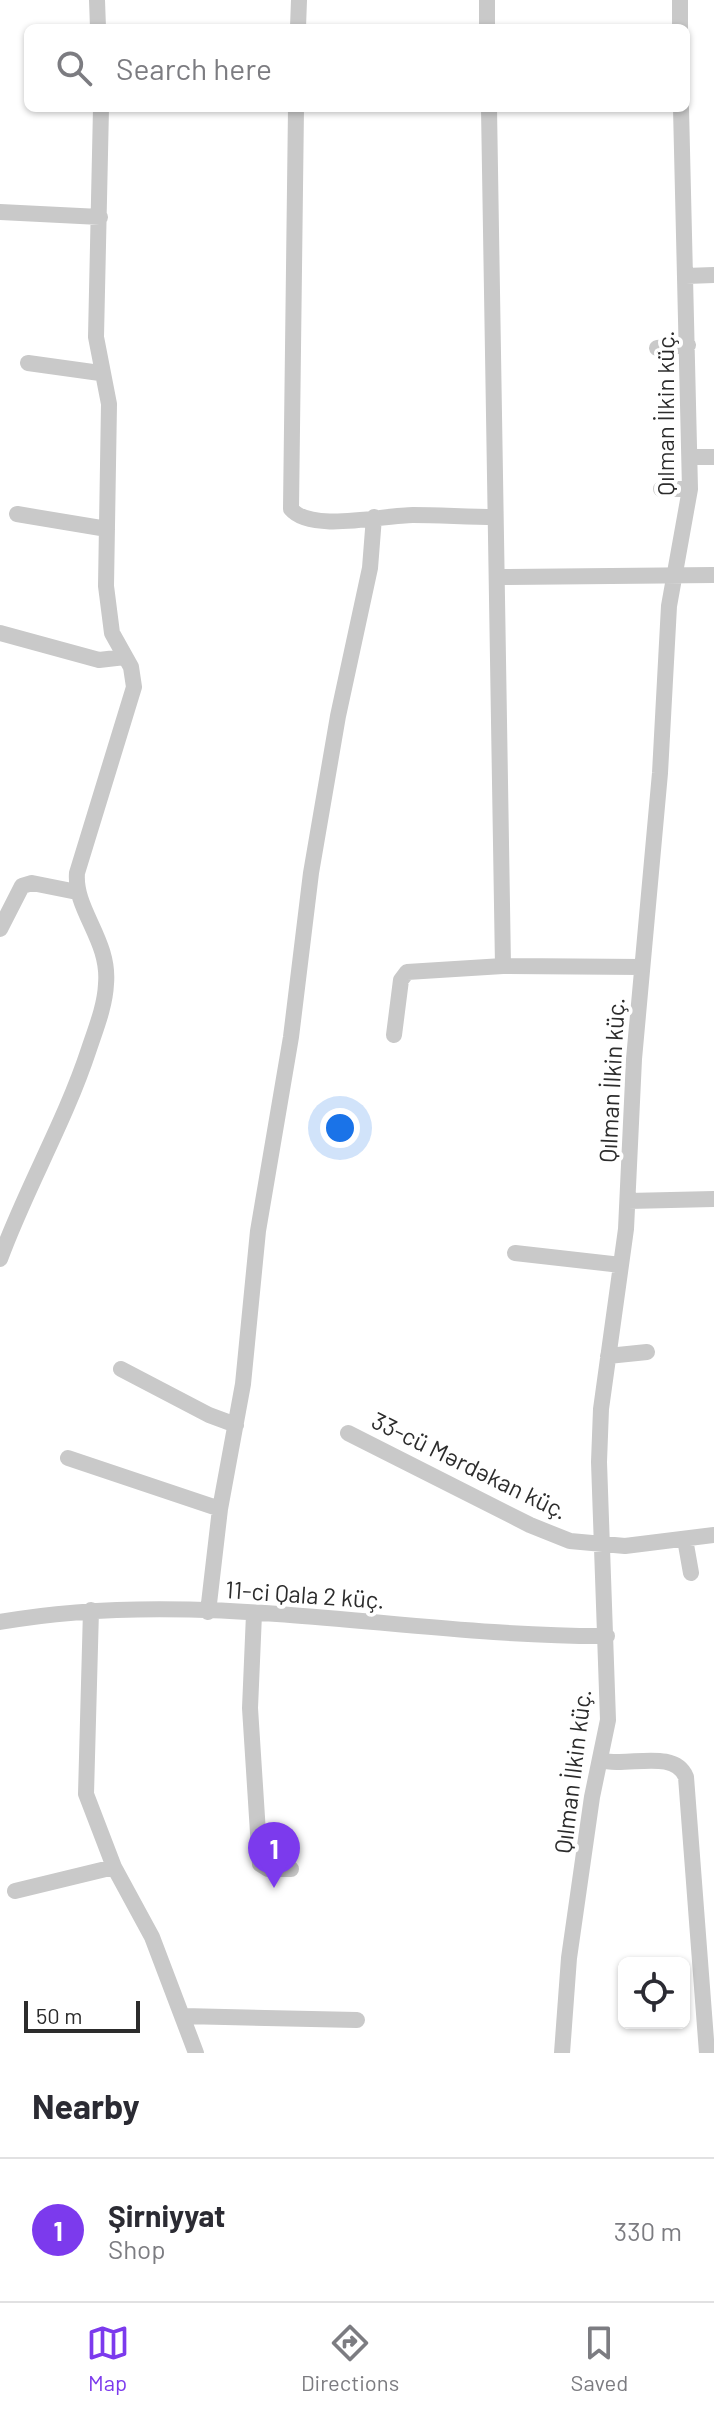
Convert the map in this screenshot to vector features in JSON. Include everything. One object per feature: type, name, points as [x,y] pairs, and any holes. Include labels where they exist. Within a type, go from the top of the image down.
[{"type":"street","points":[[97,0],[98,24]]},
{"type":"street","points":[[298,24],[299,0]]},
{"type":"street","points":[[487,0],[487,24]]},
{"type":"street","points":[[680,0],[680,24]]},
{"type":"street","points":[[0,1259],[80,1076],[103,1002],[107,976],[100,941],[77,892],[78,864],[134,687],[131,667],[112,633],[107,605],[109,404],[100,373],[96,337],[101,112]]},
{"type":"street","points":[[296,112],[289,500],[295,514],[319,520],[495,517]]},
{"type":"street","points":[[489,112],[503,966]]},
{"type":"street","name":"Qılman İlkin küç.","points":[[562,2053],[569,1958],[592,1797],[608,1720],[599,1440],[628,1201],[642,967],[660,773],[669,606],[690,489],[681,112]]},
{"type":"street","points":[[0,212],[100,217]]},
{"type":"street","points":[[686,276],[714,275]]},
{"type":"street","points":[[657,348],[688,345]]},
{"type":"street","points":[[28,363],[100,373]]},
{"type":"street","points":[[691,457],[714,457]]},
{"type":"street","points":[[661,489],[690,489]]},
{"type":"street","points":[[17,514],[107,529]]},
{"type":"street","points":[[208,1612],[220,1509],[236,1425],[258,1231],[291,1037],[311,873],[338,716],[370,568],[374,517]]},
{"type":"street","points":[[497,577],[714,575]]},
{"type":"street","points":[[0,633],[99,660],[125,657]]},
{"type":"street","points":[[0,929],[22,886],[32,883],[77,892]]},
{"type":"street","points":[[394,1035],[401,980],[407,972],[503,966],[642,967]]},
{"type":"street","points":[[628,1201],[714,1199]]},
{"type":"street","points":[[515,1253],[621,1265]]},
{"type":"street","points":[[608,1356],[647,1352]]},
{"type":"street","points":[[121,1369],[209,1415],[236,1425]]},
{"type":"street","name":"33-cü Mərdəkan küç.","points":[[348,1433],[530,1525],[570,1541],[603,1546],[714,1535]]},
{"type":"street","points":[[68,1458],[220,1509]]},
{"type":"street","points":[[685,1539],[691,1573]]},
{"type":"street","points":[[91,1610],[84,1776],[94,1820],[114,1867],[152,1937],[196,2053]]},
{"type":"street","name":"11-ci Qala 2 küç.","points":[[0,1622],[91,1610],[208,1612],[542,1635],[607,1636]]},
{"type":"street","points":[[254,1614],[250,1708],[258,1853],[260,1864],[268,1869],[291,1869]]},
{"type":"street","points":[[601,1760],[623,1764],[668,1761],[677,1764],[686,1777],[707,2053]]},
{"type":"street","points":[[15,1891],[114,1867]]},
{"type":"street","points":[[183,2016],[357,2020]]},
{"type":"place","name":"Şirniyyat","points":[[274,1888]]}]
